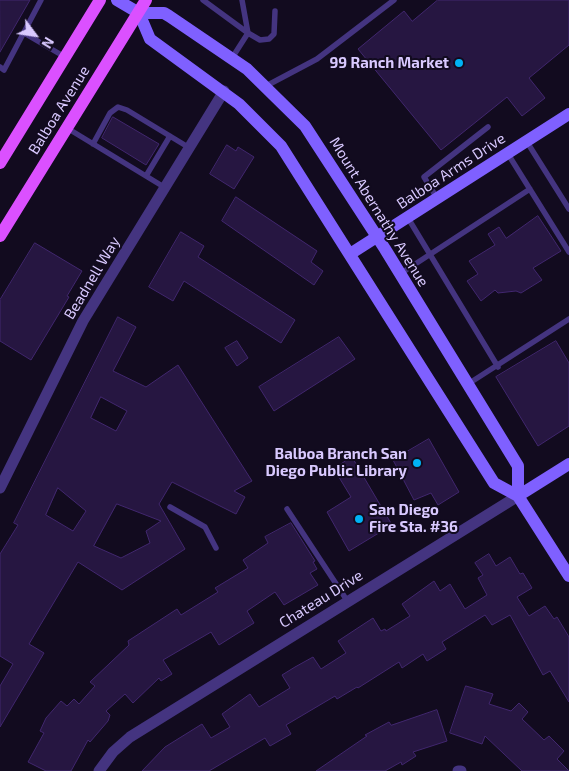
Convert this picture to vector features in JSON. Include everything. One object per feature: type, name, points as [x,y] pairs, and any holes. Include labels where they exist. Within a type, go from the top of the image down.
[{"type":"main road","name":"Balboa Avenue","points":[[0,163],[100,0]]},
{"type":"main road","points":[[117,0],[139,13],[150,39],[224,92],[259,121],[281,146],[494,483],[518,496],[569,576]]},
{"type":"main road","name":"Balboa Avenue","points":[[0,236],[146,0]]},
{"type":"main road","name":"Mount Abernathy Avenue","points":[[139,13],[164,13],[232,58],[266,86],[305,126],[400,274],[518,466],[518,496]]},
{"type":"main road","name":"Balboa Arms Drive","points":[[350,254],[438,200],[569,114]]},
{"type":"main road","name":"Chateau Drive","points":[[518,496],[569,464]]},
{"type":"street","name":"Beadnell Way","points":[[0,488],[83,321],[188,147],[224,92]]},
{"type":"street","name":"Chateau Drive","points":[[99,771],[112,752],[130,737],[518,496]]},
{"type":"lane","points":[[0,67],[4,70],[41,0]]},
{"type":"lane","points":[[203,0],[216,11],[260,40],[269,39],[274,34],[276,25],[275,11]]},
{"type":"lane","points":[[211,0],[216,11]]},
{"type":"lane","points":[[232,58],[248,33],[242,0]]},
{"type":"lane","points":[[266,86],[317,60],[394,0]]},
{"type":"lane","points":[[24,33],[65,57]]},
{"type":"lane","points":[[93,144],[110,113],[118,107],[188,147]]},
{"type":"lane","points":[[67,128],[164,187]]},
{"type":"lane","points":[[438,200],[424,177],[488,128]]},
{"type":"lane","points":[[146,176],[170,136]]},
{"type":"lane","points":[[526,142],[569,209]]},
{"type":"lane","points":[[508,154],[569,252]]},
{"type":"lane","points":[[400,274],[530,189]]},
{"type":"lane","points":[[408,218],[498,367]]},
{"type":"lane","points":[[468,384],[498,367],[569,319]]},
{"type":"lane","points":[[170,507],[205,527],[216,548]]},
{"type":"lane","points":[[287,509],[348,602]]},
{"type":"building","points":[[0,0],[30,0],[0,52]]},
{"type":"building","name":"99 Ranch Market","points":[[438,0],[569,0],[569,45],[529,78],[545,98],[522,116],[507,97],[441,150],[358,49],[404,11],[412,21]]},
{"type":"building","points":[[113,117],[159,144],[146,165],[102,138]]},
{"type":"building","points":[[227,145],[236,151],[238,147],[254,157],[234,189],[210,174]]},
{"type":"building","points":[[236,197],[317,251],[311,262],[323,271],[314,285],[222,221]]},
{"type":"building","points":[[538,216],[561,251],[533,268],[542,280],[521,293],[516,291],[498,293],[495,290],[481,301],[467,281],[478,274],[469,261],[495,245],[488,234],[499,227],[506,238]]},
{"type":"building","points":[[181,232],[204,246],[198,257],[295,320],[281,343],[184,281],[173,301],[149,287]]},
{"type":"building","points":[[35,243],[82,271],[67,296],[69,297],[31,360],[0,341],[0,300]]},
{"type":"building","points":[[118,317],[136,327],[113,371],[146,387],[178,365],[252,481],[234,491],[245,497],[236,514],[172,482],[159,504],[185,549],[122,590],[78,562],[29,644],[44,653],[0,727],[0,686],[13,664],[0,656],[0,554],[18,525],[14,523]],"holes":[[[101,397],[127,411],[116,431],[91,418]],[[58,488],[86,511],[73,531],[46,515]],[[117,504],[161,521],[146,531],[150,543],[121,558],[94,546]]]},
{"type":"building","points":[[339,337],[355,359],[274,411],[259,387]]},
{"type":"building","points":[[237,341],[248,358],[237,366],[225,348]]},
{"type":"building","points":[[556,341],[569,363],[569,426],[538,446],[496,377]]},
{"type":"building","points":[[429,439],[459,492],[438,505],[431,493],[414,500],[393,460]]},
{"type":"building","name":"San Diego Fire Sta. #36","points":[[352,457],[392,525],[349,551],[327,512],[351,497],[334,469]]},
{"type":"building","points":[[291,523],[315,561],[313,562],[317,569],[310,573],[318,585],[284,605],[275,592],[247,611],[254,623],[219,645],[211,632],[163,660],[172,674],[161,681],[159,678],[133,703],[125,694],[106,711],[110,715],[108,721],[90,742],[88,740],[71,771],[46,771],[28,762],[44,733],[40,731],[46,718],[61,701],[67,706],[74,699],[79,704],[95,686],[90,682],[129,645],[128,641],[177,609],[181,615],[218,592],[215,588],[248,568],[243,560],[268,543],[265,537]]},
{"type":"building","points":[[489,554],[496,566],[510,557],[520,574],[523,573],[532,588],[517,597],[529,616],[545,606],[554,619],[557,617],[569,637],[569,702],[550,671],[543,675],[510,615],[492,625],[485,615],[442,642],[446,649],[427,661],[423,654],[402,668],[399,662],[358,688],[337,699],[335,696],[286,725],[291,734],[270,746],[265,738],[209,771],[142,771],[165,747],[202,724],[211,738],[230,727],[222,714],[250,694],[259,707],[290,688],[282,675],[295,667],[313,657],[321,669],[346,653],[338,641],[373,618],[381,631],[385,629],[386,631],[410,616],[402,604],[434,581],[440,591],[450,584],[465,609],[487,595],[478,578],[483,575],[475,563]]},
{"type":"building","points":[[466,686],[493,694],[489,704],[511,711],[519,703],[528,712],[522,719],[544,740],[549,736],[564,751],[557,759],[569,771],[522,771],[485,736],[482,744],[450,733]]},
{"type":"building","points":[[437,710],[447,741],[413,752],[416,756],[402,765],[401,762],[385,771],[316,771],[367,736],[365,735],[389,722],[391,725]]},
{"type":"place","name":"99 Ranch Market","points":[[459,63]]},
{"type":"place","name":"Balboa Branch San Diego Public Library","points":[[417,463]]},
{"type":"place","name":"San Diego Fire Sta. #36","points":[[359,519]]}]
